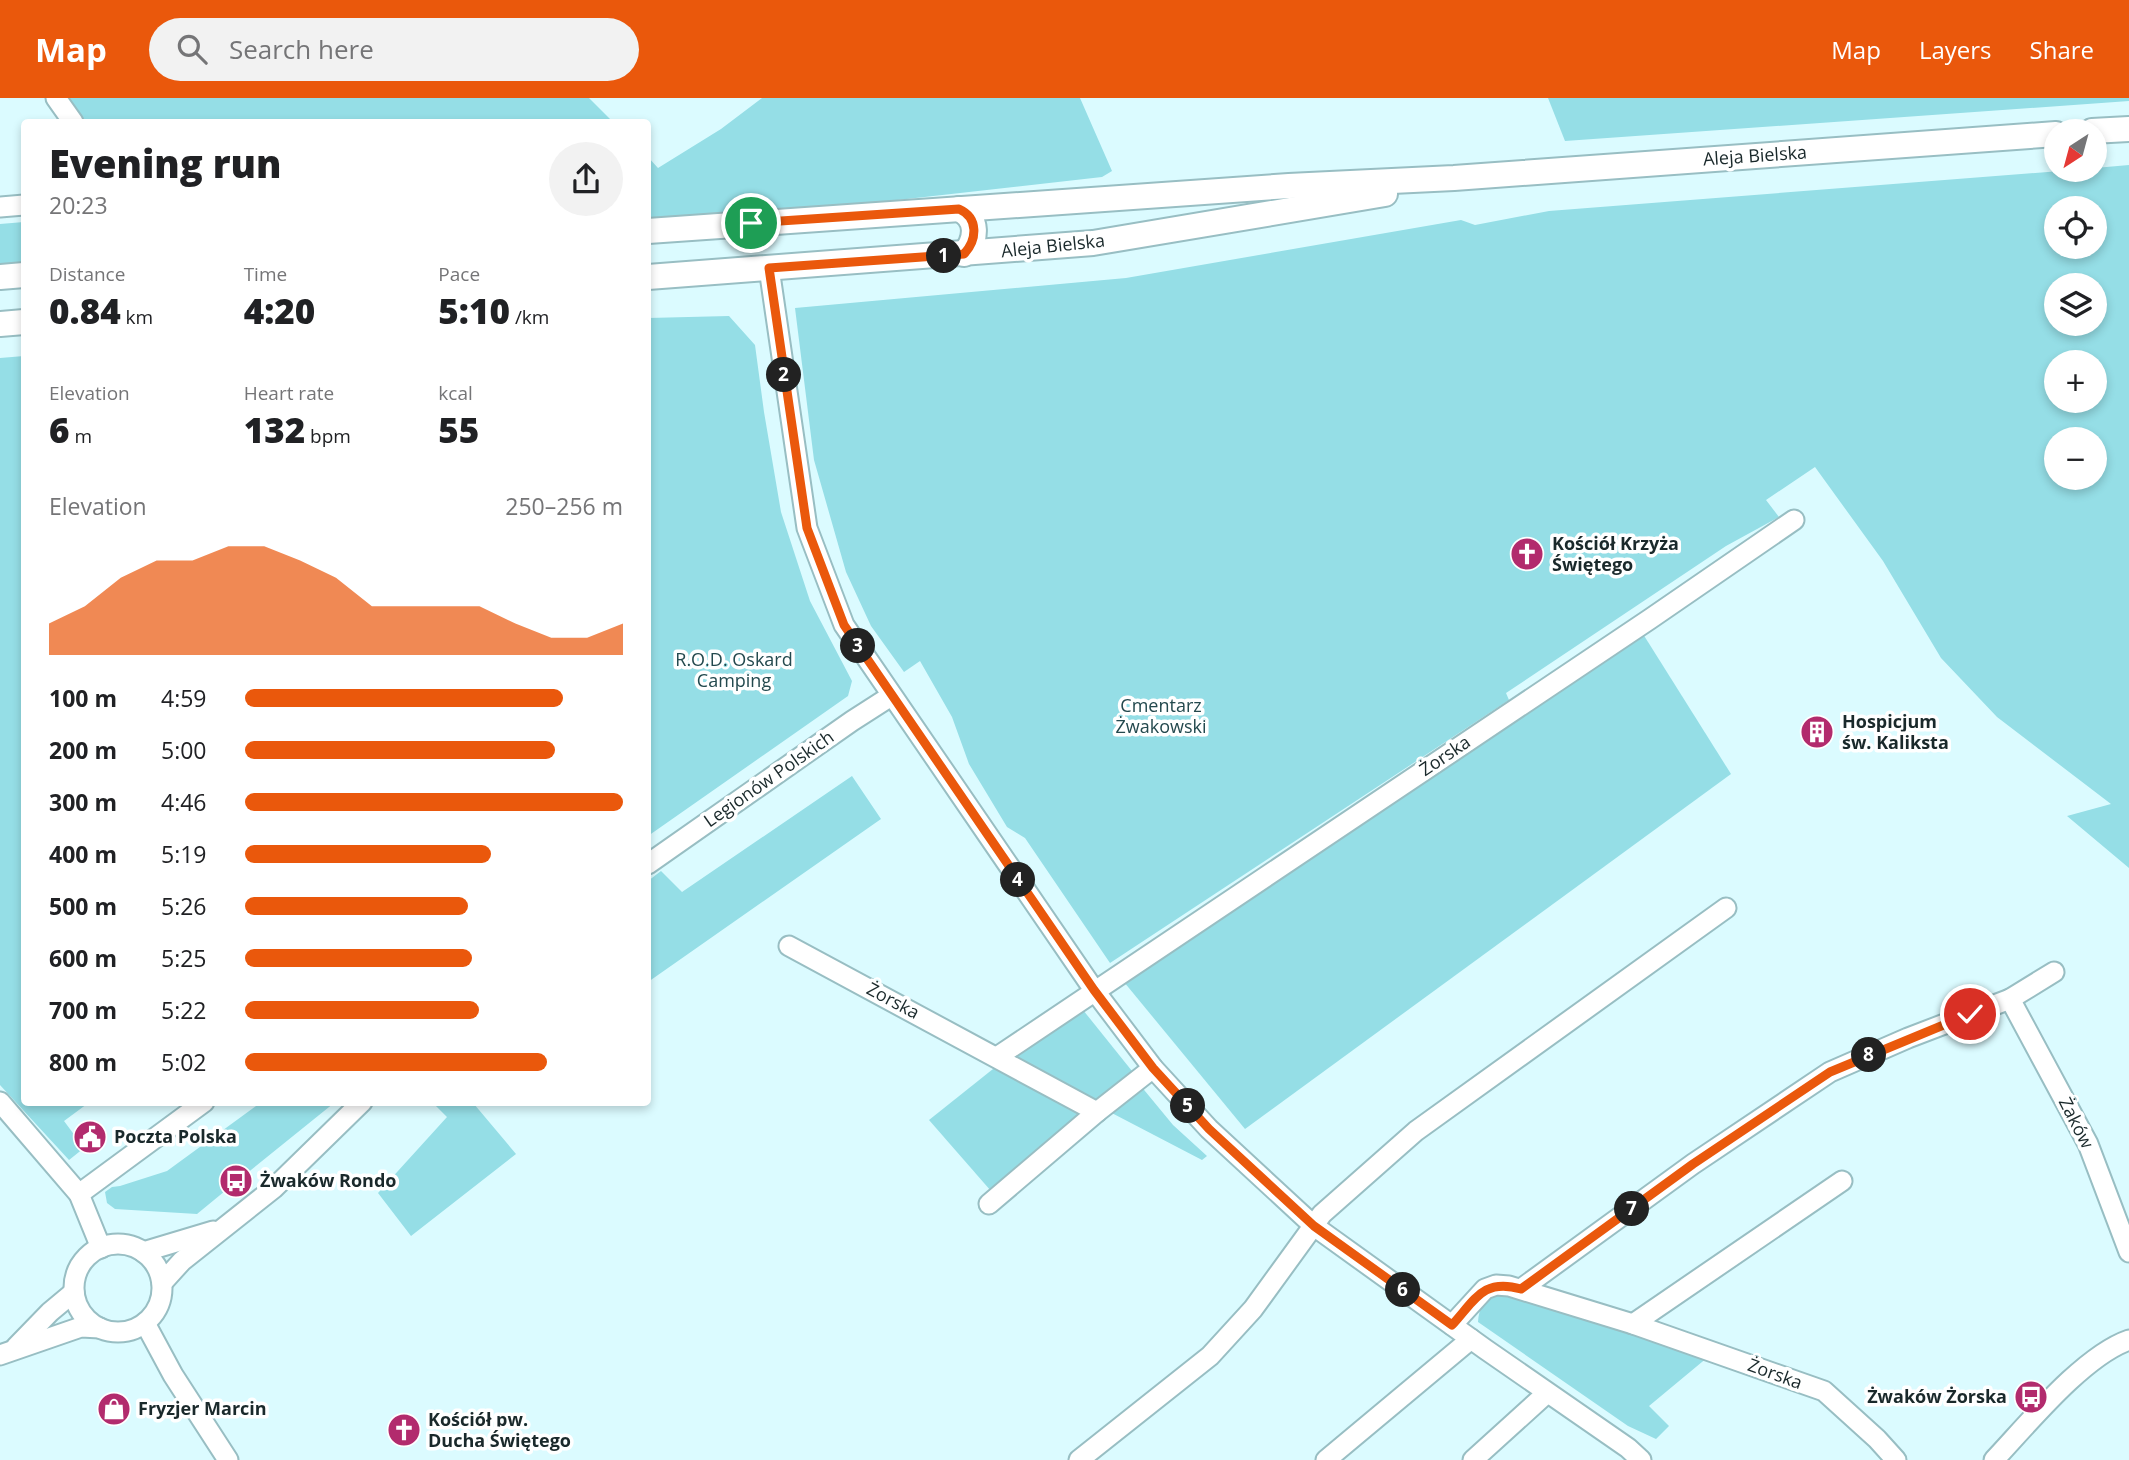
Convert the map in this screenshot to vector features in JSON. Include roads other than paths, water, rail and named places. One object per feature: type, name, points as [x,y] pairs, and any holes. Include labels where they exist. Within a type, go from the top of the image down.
[{"type":"street","points":[[56,98],[71,119]]},
{"type":"street","points":[[2107,130],[2129,129]]},
{"type":"street","name":"Aleja Bielska","points":[[651,231],[1289,186],[1454,178],[2044,135]]},
{"type":"street","name":"Aleja Bielska","points":[[651,276],[1093,243],[1365,198],[1454,178]]},
{"type":"street","points":[[0,207],[21,205]]},
{"type":"street","points":[[959,209],[970,216],[974,227],[973,241],[964,254]]},
{"type":"street","points":[[769,268],[807,528],[844,625],[1094,990],[1153,1068],[1209,1129],[1314,1226],[1628,1448],[1641,1460]]},
{"type":"street","points":[[0,277],[21,275]]},
{"type":"street","points":[[0,324],[21,322]]},
{"type":"street","name":"Żorska","points":[[997,1057],[1794,520]]},
{"type":"street","name":"Legionów Polskich","points":[[651,862],[891,696]]},
{"type":"street","points":[[1079,1460],[1210,1356],[1253,1309],[1322,1214],[1416,1131],[1726,908]]},
{"type":"street","name":"Żorska","points":[[789,946],[1097,1112]]},
{"type":"street","points":[[1521,1289],[1693,1164],[1830,1072],[1908,1038],[2010,999],[2054,972]]},
{"type":"street","name":"Żaków","points":[[2010,999],[2088,1144],[2129,1252]]},
{"type":"street","points":[[989,1204],[1153,1068]]},
{"type":"street","points":[[0,1102],[81,1199],[94,1252]]},
{"type":"street","points":[[81,1199],[199,1106]]},
{"type":"street","points":[[162,1283],[182,1261],[274,1188],[358,1106]]},
{"type":"street","points":[[1633,1324],[1842,1181]]},
{"type":"street","points":[[143,1252],[221,1229]]},
{"type":"street","points":[[6,1353],[81,1327],[111,1331],[139,1326],[155,1312],[161,1298],[162,1283],[151,1259],[143,1252],[130,1246],[115,1244],[94,1252],[80,1267],[74,1292],[81,1311],[100,1328]]},
{"type":"street","name":"Żorska","points":[[1452,1325],[1485,1289],[1496,1285],[1521,1289],[1633,1324],[1824,1391],[1896,1460]]},
{"type":"street","points":[[6,1353],[74,1292]]},
{"type":"street","points":[[139,1326],[228,1460]]},
{"type":"street","points":[[1326,1460],[1471,1339]]},
{"type":"street","points":[[1994,1460],[2092,1361],[2108,1349],[2129,1340]]},
{"type":"street","points":[[1472,1460],[1547,1393]]},
{"type":"place","name":"Kościół Krzyża Świętego","points":[[1527,554]]},
{"type":"place","name":"Hospicjum św. Kaliksta","points":[[1817,732]]},
{"type":"place","name":"Poczta Polska","points":[[90,1137]]},
{"type":"place","name":"Żwaków Rondo","points":[[236,1181]]},
{"type":"place","name":"Żwaków Żorska","points":[[2031,1397]]},
{"type":"place","name":"Fryzjer Marcin","points":[[114,1409]]},
{"type":"place","name":"Kościół pw. Ducha Świętego","points":[[404,1430]]},
{"type":"park label","name":"R.O.D. Oskard Camping","points":[[734,670]]},
{"type":"park label","name":"Cmentarz Żwakowski","points":[[1161,716]]}]
